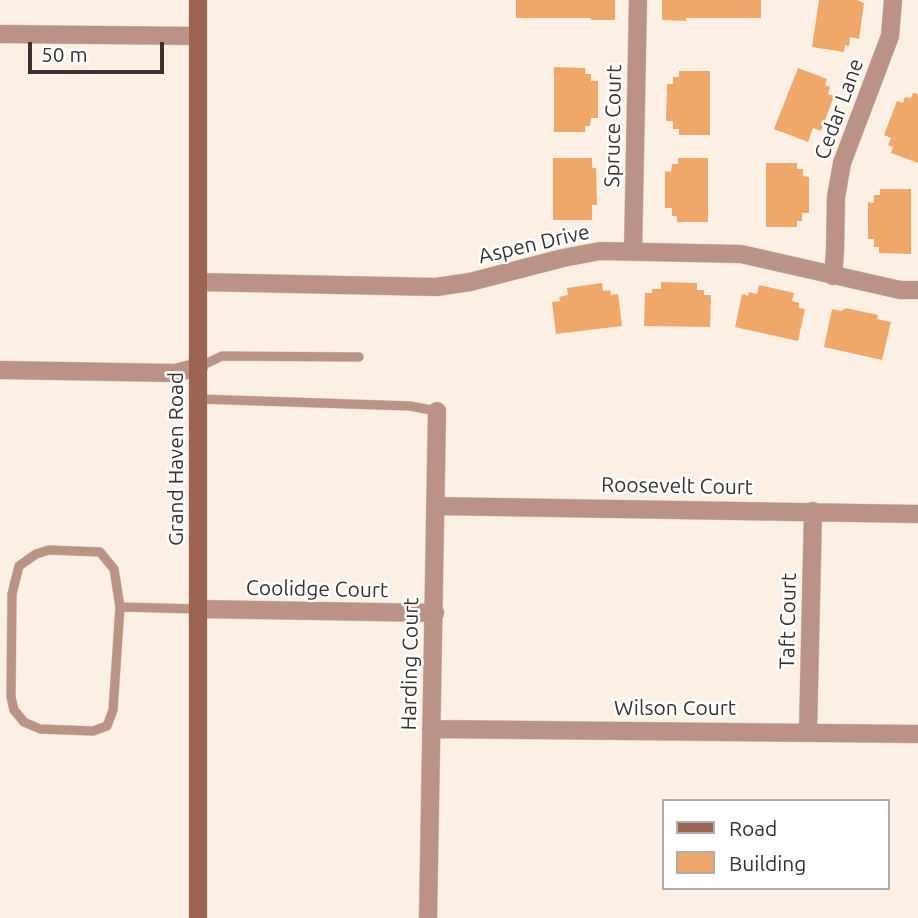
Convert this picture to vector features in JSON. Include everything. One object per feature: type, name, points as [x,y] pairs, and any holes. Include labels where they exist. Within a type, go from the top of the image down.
[{"type":"main road","name":"Grand Haven Road","points":[[198,0],[198,918]]},
{"type":"street","name":"Spruce Court","points":[[633,252],[638,0]]},
{"type":"street","name":"Cedar Lane","points":[[832,275],[836,197],[842,163],[890,36],[893,0]]},
{"type":"street","points":[[0,34],[197,36]]},
{"type":"street","name":"Aspen Drive","points":[[199,282],[436,287],[470,282],[587,254],[633,252],[741,254],[900,290],[918,290]]},
{"type":"street","points":[[0,370],[175,373],[199,367]]},
{"type":"street","name":"Harding Court","points":[[428,918],[437,411]]},
{"type":"street","name":"Roosevelt Court","points":[[435,506],[918,514]]},
{"type":"street","name":"Taft Court","points":[[808,731],[813,511]]},
{"type":"street","name":"Coolidge Court","points":[[198,609],[435,613]]},
{"type":"street","name":"Wilson Court","points":[[432,729],[918,734]]},
{"type":"lane","points":[[199,367],[222,356],[359,357]]},
{"type":"lane","points":[[199,399],[410,406],[437,411]]},
{"type":"lane","points":[[49,550],[100,552],[114,569],[120,607],[113,710],[107,726],[93,731],[40,729],[24,722],[14,710],[11,698],[12,593],[19,566],[36,554],[49,550]]},
{"type":"lane","points":[[120,607],[198,609]]},
{"type":"building","points":[[516,0],[615,0],[615,20],[516,18]]},
{"type":"building","points":[[662,0],[761,0],[761,18],[662,20]]},
{"type":"building","points":[[819,0],[857,0],[864,3],[859,39],[850,37],[849,46],[845,45],[844,52],[812,47]]},
{"type":"building","points":[[554,67],[585,68],[585,74],[591,74],[591,81],[598,81],[598,118],[591,118],[590,126],[585,126],[585,132],[554,132]]},
{"type":"building","points":[[798,68],[827,79],[825,85],[830,87],[828,94],[834,96],[821,131],[813,128],[808,142],[774,129]]},
{"type":"building","points":[[679,71],[710,71],[710,135],[679,135],[679,129],[673,129],[673,121],[666,121],[667,84],[673,84],[673,77],[679,77]]},
{"type":"building","points":[[913,93],[918,94],[918,163],[891,153],[893,147],[888,145],[891,138],[884,135],[897,101],[903,103],[905,97],[911,98]]},
{"type":"building","points":[[553,158],[592,158],[592,168],[596,168],[597,205],[592,205],[592,220],[553,220]]},
{"type":"building","points":[[678,158],[708,158],[708,222],[677,222],[677,216],[672,216],[672,208],[665,208],[665,171],[671,172],[672,164],[678,164]]},
{"type":"building","points":[[766,163],[797,163],[797,169],[803,169],[803,176],[809,177],[809,213],[802,213],[802,221],[797,221],[797,227],[766,227]]},
{"type":"building","points":[[880,189],[911,189],[911,254],[879,253],[879,247],[874,247],[874,239],[868,239],[868,202],[874,203],[874,195],[880,195]]},
{"type":"building","points":[[661,282],[697,283],[697,290],[704,290],[704,295],[711,295],[710,327],[644,326],[645,293],[652,293],[652,289],[661,289]]},
{"type":"building","points":[[602,283],[603,291],[610,290],[611,295],[618,294],[622,326],[556,334],[552,302],[560,301],[559,297],[568,295],[567,288]]},
{"type":"building","points":[[759,285],[794,293],[792,301],[799,303],[799,308],[805,309],[798,341],[735,327],[742,294],[757,294]]},
{"type":"building","points":[[846,308],[878,315],[877,319],[891,322],[882,360],[824,347],[832,309],[841,311]]}]
